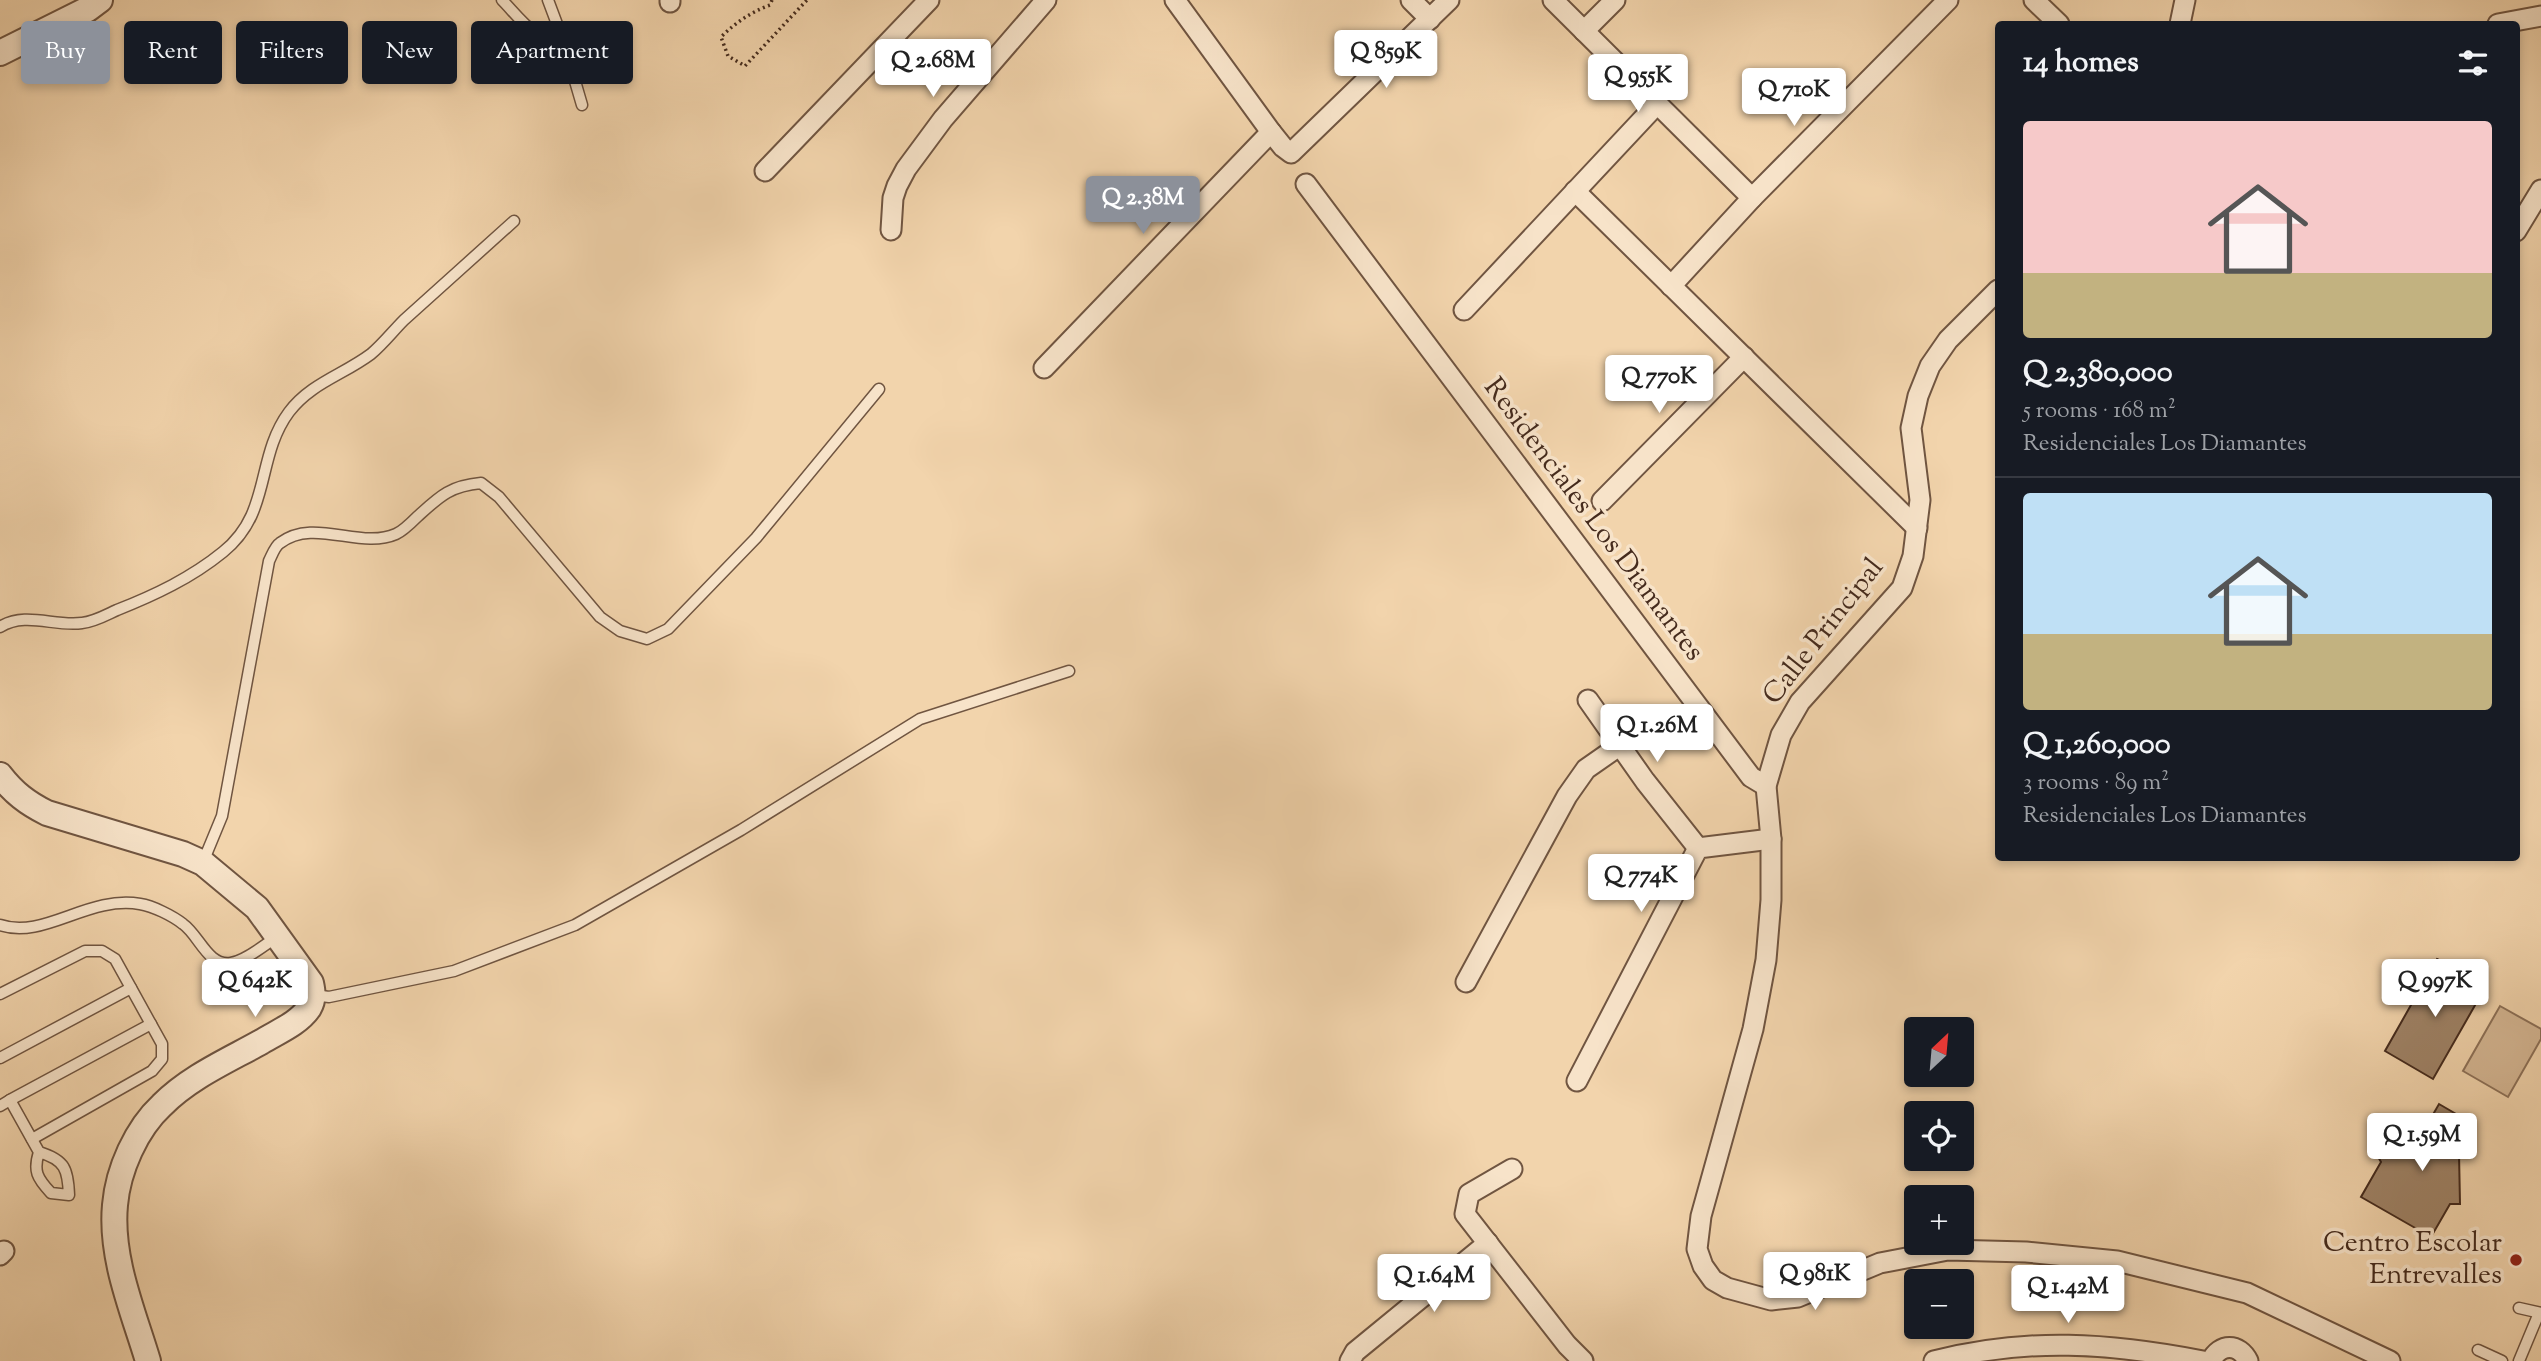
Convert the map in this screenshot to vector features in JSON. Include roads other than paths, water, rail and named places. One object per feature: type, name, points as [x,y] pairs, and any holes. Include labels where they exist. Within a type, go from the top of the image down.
[{"type":"street","points":[[0,53],[100,0]]},
{"type":"street","points":[[765,171],[929,0]]},
{"type":"street","points":[[891,230],[893,198],[906,169],[950,111],[1046,0]]},
{"type":"street","points":[[1175,0],[1288,153],[1295,152],[1449,0]]},
{"type":"street","points":[[1411,0],[1430,19]]},
{"type":"street","points":[[1553,0],[1752,198]]},
{"type":"street","points":[[1584,31],[1615,0]]},
{"type":"street","points":[[1671,286],[1752,198],[1948,0]]},
{"type":"street","points":[[2035,0],[2056,21]]},
{"type":"street","points":[[2181,21],[2185,0]]},
{"type":"street","points":[[2514,21],[2541,16]]},
{"type":"street","points":[[1464,310],[1657,104]]},
{"type":"street","points":[[1044,368],[1270,132]]},
{"type":"street","name":"Residenciales Los Diamantes","points":[[1306,184],[1751,777],[1766,786]]},
{"type":"street","points":[[2520,224],[2541,190]]},
{"type":"street","points":[[1575,191],[1917,528]]},
{"type":"street","name":"Calle Principal","points":[[1766,786],[1781,735],[1800,702],[1902,588],[1913,556],[1920,500],[1911,428],[1918,396],[1930,366],[1948,340],[1995,293]]},
{"type":"street","points":[[1602,501],[1744,358]]},
{"type":"street","points":[[1588,700],[1619,746],[1698,848]]},
{"type":"street","points":[[1466,982],[1567,796],[1586,769],[1619,746]]},
{"type":"street","points":[[0,775],[12,791],[27,803],[47,813],[183,854],[203,863],[257,908],[311,983],[314,995],[311,1006],[295,1023],[188,1083],[160,1106],[138,1135],[123,1168],[115,1204],[115,1240],[122,1276],[148,1361]]},
{"type":"street","points":[[1766,786],[1771,839],[1771,901],[1766,960],[1753,1029],[1701,1216],[1698,1249],[1703,1266],[1713,1280],[1727,1289],[1771,1300],[1798,1297],[1880,1263],[1948,1250],[2026,1252],[2117,1261],[2247,1293],[2390,1361]]},
{"type":"street","points":[[1698,848],[1771,839]]},
{"type":"street","points":[[1577,1081],[1698,848]]},
{"type":"street","points":[[1512,1169],[1469,1194],[1465,1214],[1567,1345],[1583,1361]]},
{"type":"street","points":[[1350,1361],[1355,1352],[1488,1243]]},
{"type":"street","points":[[1934,1361],[1960,1354],[2031,1344],[2203,1361]]},
{"type":"street","points":[[2211,1361],[2216,1352],[2228,1347],[2240,1350],[2249,1360]]},
{"type":"lane","points":[[502,0],[523,21]]},
{"type":"lane","points":[[548,0],[556,21]]},
{"type":"lane","points":[[576,84],[582,105]]},
{"type":"lane","points":[[0,627],[8,622],[33,619],[60,625],[86,623],[165,591],[223,552],[246,530],[256,506],[275,435],[290,411],[311,389],[347,371],[372,353],[400,324],[514,221]]},
{"type":"lane","points":[[203,863],[222,816],[268,561],[278,544],[295,535],[327,533],[375,539],[396,534],[442,493],[462,485],[481,483],[499,497],[600,617],[620,631],[647,639],[668,629],[757,538],[879,389]]},
{"type":"lane","points":[[314,995],[329,997],[454,971],[575,925],[741,830],[919,719],[1069,671]]},
{"type":"lane","points":[[0,925],[8,928],[34,928],[116,901],[144,904],[184,924],[215,960],[229,964],[248,956],[278,936]]},
{"type":"lane","points":[[0,994],[85,951],[102,951],[115,959],[162,1044],[162,1059],[152,1071],[32,1139]]},
{"type":"lane","points":[[0,1058],[131,988]]},
{"type":"lane","points":[[0,1106],[151,1024]]},
{"type":"lane","points":[[10,1100],[39,1152],[34,1168],[37,1177],[51,1193],[69,1195],[69,1176],[60,1161],[39,1152]]},
{"type":"lane","points":[[2519,1308],[2540,1313],[2519,1361]]},
{"type":"lane","points":[[2478,1350],[2502,1361]]},
{"type":"place","name":"Centro Escolar Entrevalles","points":[[2516,1260]]}]
